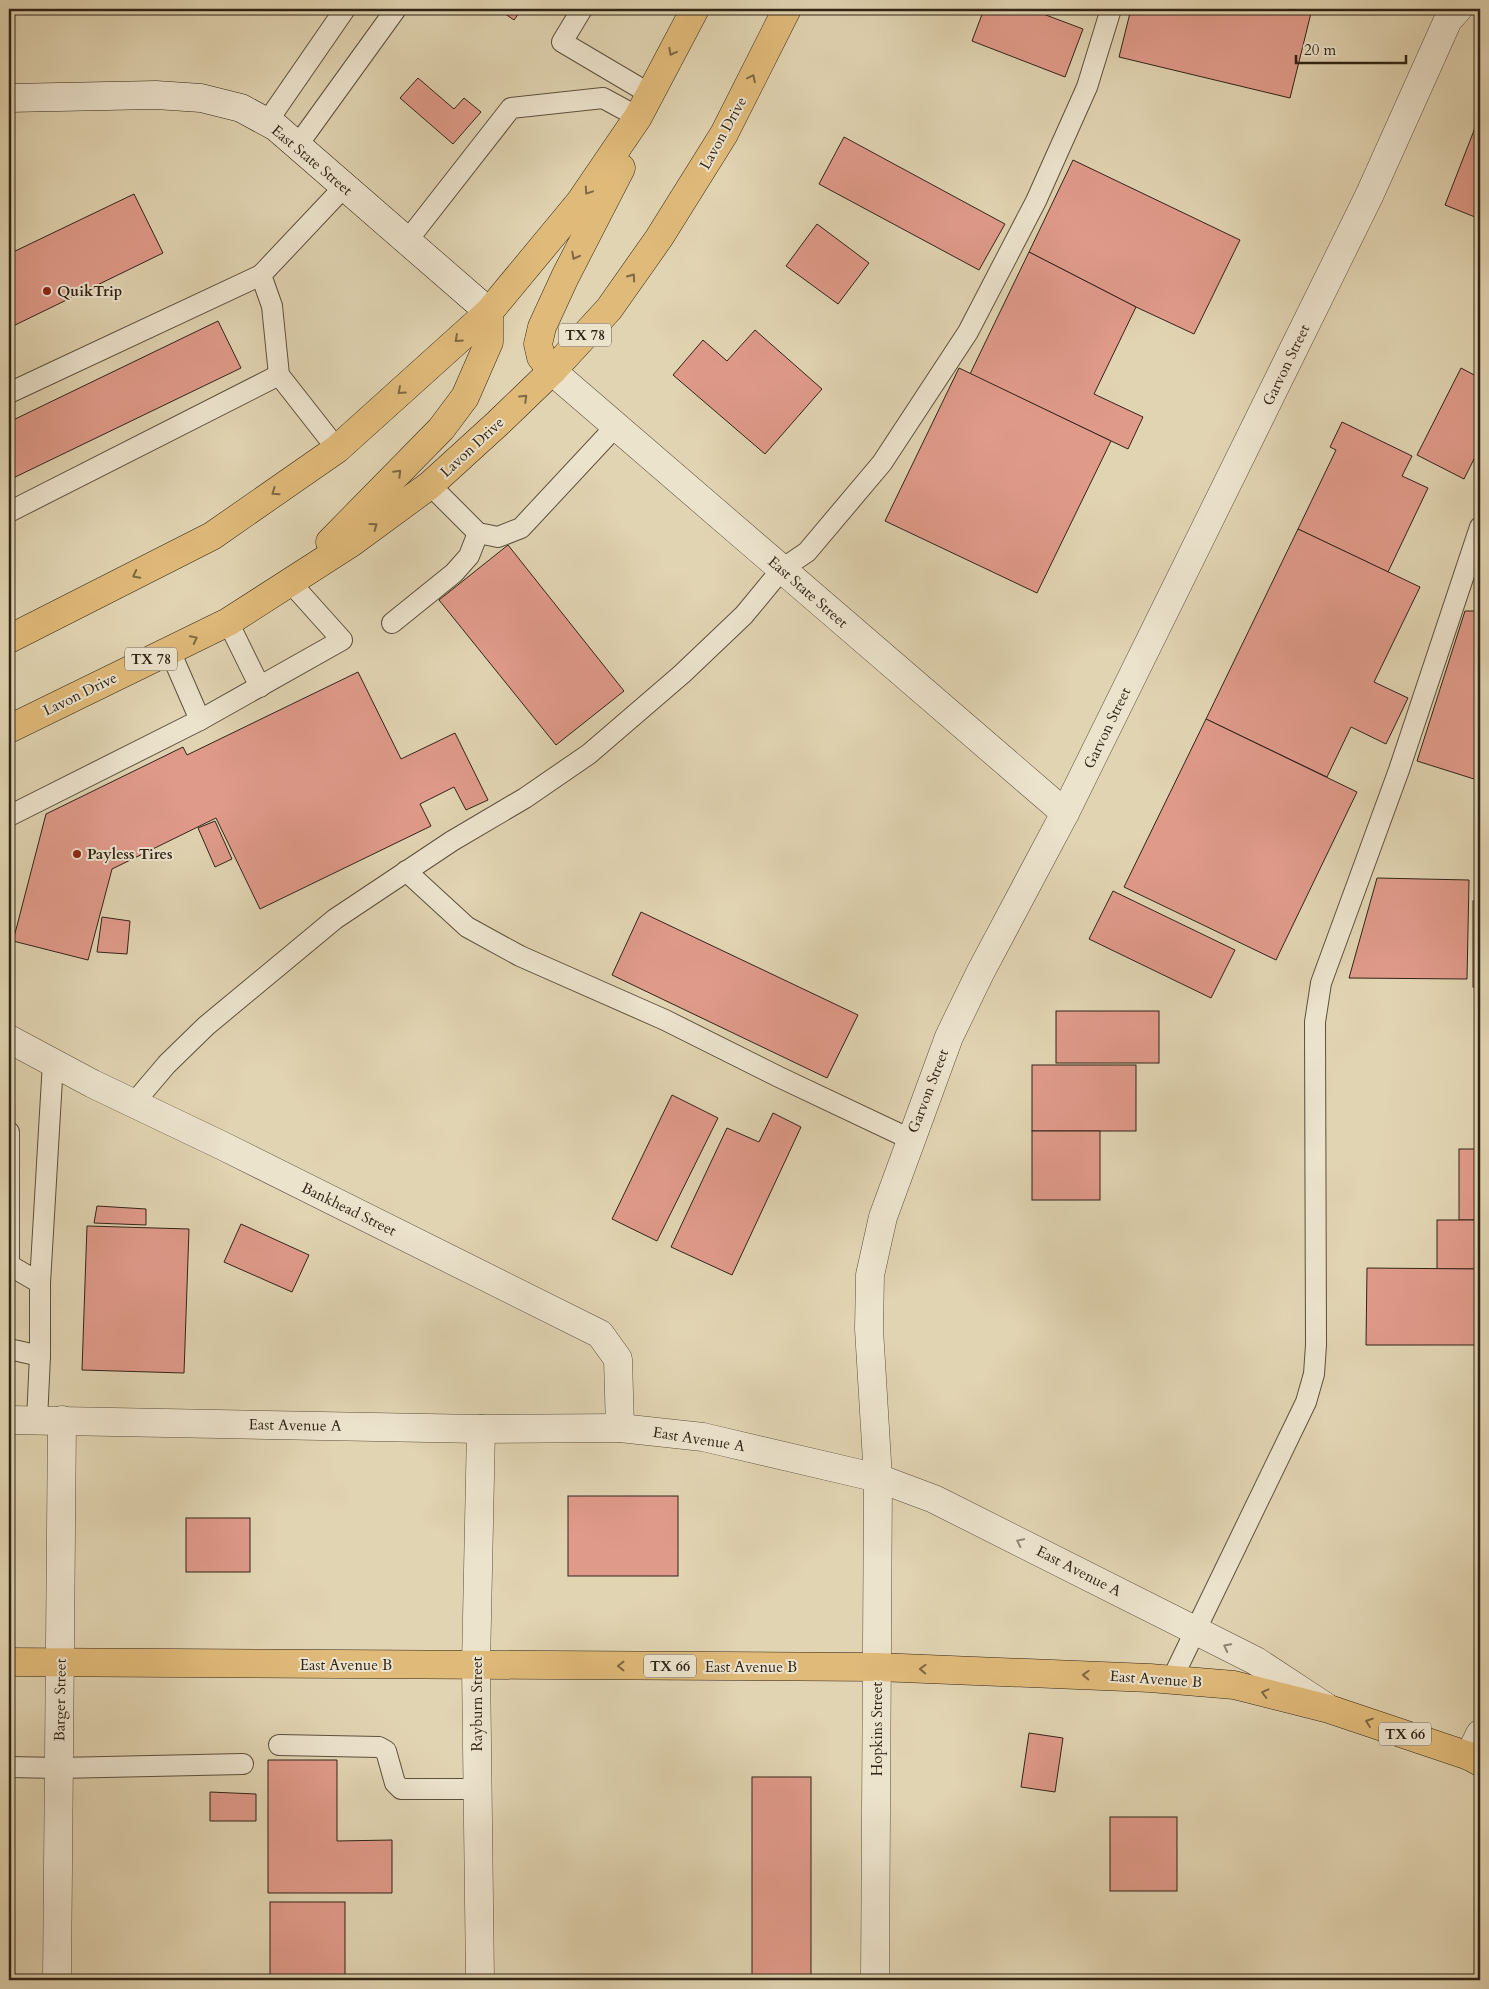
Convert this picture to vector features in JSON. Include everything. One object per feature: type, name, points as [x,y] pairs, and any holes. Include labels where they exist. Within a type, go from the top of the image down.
[{"type":"main road","points":[[9,639],[212,536],[337,449],[489,312],[580,202],[644,106],[695,9]]},
{"type":"main road","name":"Lavon Drive","points":[[9,730],[228,622],[351,543],[430,485],[552,370],[609,309],[659,238],[724,134],[787,9]]},
{"type":"main road","points":[[552,370],[541,357],[538,344],[542,327],[564,277],[618,174],[644,106]]},
{"type":"main road","points":[[290,582],[441,430],[465,397],[489,342],[489,312]]},
{"type":"main road","name":"East Avenue B","points":[[9,1662],[877,1667],[1172,1679],[1234,1685],[1329,1708],[1477,1751]]},
{"type":"street","name":"Garvon Street","points":[[878,1478],[869,1329],[870,1275],[883,1217],[910,1139],[949,1037],[980,973],[1065,813],[1369,196],[1448,20],[1458,9]]},
{"type":"street","name":"East State Street","points":[[9,98],[156,95],[201,98],[241,108],[276,127],[489,312]]},
{"type":"street","name":"East State Street","points":[[552,370],[1065,813]]},
{"type":"street","name":"Bankhead Street","points":[[9,1039],[133,1104],[223,1146],[600,1334],[618,1359],[620,1428]]},
{"type":"street","name":"East Avenue A","points":[[9,1420],[480,1428],[620,1428],[703,1437],[878,1478],[934,1499],[1256,1661],[1329,1708]]},
{"type":"street","name":"Barger Street","points":[[50,1420],[60,1663],[57,1980]]},
{"type":"street","name":"Rayburn Street","points":[[480,1428],[476,1665],[480,1980]]},
{"type":"street","name":"Hopkins Street","points":[[875,1980],[878,1478]]},
{"type":"lane","points":[[267,122],[345,9]]},
{"type":"lane","points":[[297,146],[396,9]]},
{"type":"lane","points":[[582,9],[562,42],[644,106]]},
{"type":"lane","points":[[133,1104],[167,1064],[206,1026],[335,919],[452,841],[525,798],[589,754],[682,674],[744,615],[782,569],[807,552],[882,464],[968,332],[1036,201],[1072,122],[1087,87],[1111,9]]},
{"type":"lane","points":[[407,241],[511,108],[603,98],[644,106]]},
{"type":"lane","points":[[9,393],[261,275],[344,187]]},
{"type":"lane","points":[[261,275],[272,306],[279,375],[337,449]]},
{"type":"lane","points":[[9,512],[279,375]]},
{"type":"lane","points":[[430,485],[478,533],[498,537],[522,528],[616,426]]},
{"type":"lane","points":[[1172,1679],[1306,1402],[1314,1374],[1316,1345],[1314,1022],[1321,983],[1398,770],[1480,527]]},
{"type":"lane","points":[[392,623],[454,573],[469,556],[478,533]]},
{"type":"lane","points":[[9,816],[200,720],[342,640],[290,582]]},
{"type":"lane","points":[[228,622],[260,687]]},
{"type":"lane","points":[[170,650],[200,720]]},
{"type":"lane","points":[[406,871],[467,927],[520,956],[665,1020],[779,1078],[910,1139]]},
{"type":"lane","points":[[50,1420],[40,1356],[40,1283],[53,1062]]},
{"type":"lane","points":[[9,1132],[9,1265],[40,1283]]},
{"type":"lane","points":[[9,1348],[40,1356]]},
{"type":"lane","points":[[279,1745],[379,1747],[386,1751],[396,1783],[401,1789],[478,1789]]},
{"type":"lane","points":[[9,1767],[59,1768],[243,1764]]},
{"type":"building","points":[[498,9],[522,9],[514,20]]},
{"type":"building","points":[[984,9],[1030,9],[1083,29],[1065,77],[972,41]]},
{"type":"building","points":[[1131,9],[1312,9],[1290,98],[1119,57]]},
{"type":"building","points":[[418,78],[454,109],[464,98],[481,112],[453,144],[400,98]]},
{"type":"building","points":[[1480,115],[1480,219],[1445,205]]},
{"type":"building","points":[[844,137],[1005,224],[979,270],[819,184]]},
{"type":"building","points":[[1073,160],[1240,240],[1194,334],[1136,307],[1029,252]]},
{"type":"building","name":"QuikTrip","points":[[134,194],[163,253],[9,328],[9,254]]},
{"type":"building","points":[[817,224],[869,263],[838,304],[786,266]]},
{"type":"building","points":[[1029,252],[1136,307],[1094,394],[1143,417],[1128,449],[970,374]]},
{"type":"building","points":[[218,321],[241,368],[9,480],[9,422]]},
{"type":"building","points":[[755,330],[822,389],[765,454],[673,375],[703,340],[727,361]]},
{"type":"building","points":[[959,368],[1111,441],[1037,593],[885,521]]},
{"type":"building","points":[[1461,368],[1480,378],[1480,447],[1464,479],[1417,455]]},
{"type":"building","points":[[1342,422],[1412,456],[1402,476],[1428,488],[1388,572],[1298,529],[1336,450],[1330,447]]},
{"type":"building","points":[[1298,529],[1420,587],[1374,682],[1408,698],[1386,744],[1351,727],[1327,777],[1206,719]]},
{"type":"building","points":[[508,545],[624,691],[556,745],[439,600]]},
{"type":"building","points":[[1465,611],[1480,611],[1480,779],[1474,779],[1417,761]]},
{"type":"building","points":[[358,672],[401,759],[455,733],[488,800],[466,810],[454,787],[420,804],[431,826],[260,909],[216,818],[112,869],[88,960],[13,941],[46,814],[183,747],[187,755]]},
{"type":"building","points":[[1206,719],[1357,792],[1276,960],[1124,887]]},
{"type":"building","points":[[215,821],[232,859],[215,867],[198,828]]},
{"type":"building","points":[[1377,878],[1469,880],[1467,979],[1349,978]]},
{"type":"building","points":[[1113,891],[1235,950],[1211,998],[1089,939]]},
{"type":"building","points":[[1473,901],[1480,901],[1480,987],[1473,987]]},
{"type":"building","points":[[641,912],[858,1015],[827,1078],[612,975]]},
{"type":"building","points":[[102,917],[130,921],[127,954],[97,952]]},
{"type":"building","points":[[1056,1011],[1159,1011],[1159,1063],[1056,1063]]},
{"type":"building","points":[[1032,1065],[1136,1065],[1136,1131],[1032,1131]]},
{"type":"building","points":[[672,1095],[718,1118],[657,1241],[612,1219]]},
{"type":"building","points":[[773,1113],[801,1127],[732,1275],[671,1247],[727,1128],[759,1142]]},
{"type":"building","points":[[1032,1131],[1100,1131],[1100,1200],[1032,1200]]},
{"type":"building","points":[[1459,1149],[1480,1149],[1480,1220],[1459,1220]]},
{"type":"building","points":[[97,1206],[146,1209],[146,1225],[94,1223]]},
{"type":"building","points":[[1437,1220],[1480,1220],[1480,1269],[1437,1269]]},
{"type":"building","points":[[241,1224],[309,1255],[292,1292],[224,1262]]},
{"type":"building","points":[[87,1226],[189,1229],[184,1373],[82,1370]]},
{"type":"building","points":[[1367,1268],[1480,1269],[1480,1345],[1366,1345]]},
{"type":"building","points":[[568,1496],[678,1496],[678,1576],[568,1576]]},
{"type":"building","points":[[186,1518],[250,1518],[250,1572],[186,1572]]},
{"type":"building","points":[[1029,1733],[1063,1738],[1055,1792],[1021,1787]]},
{"type":"building","points":[[268,1760],[337,1760],[337,1841],[392,1840],[392,1893],[268,1893]]},
{"type":"building","points":[[752,1777],[811,1777],[811,1980],[752,1980]]},
{"type":"building","points":[[210,1792],[256,1794],[256,1821],[210,1821]]},
{"type":"building","points":[[1110,1817],[1177,1817],[1177,1891],[1110,1891]]},
{"type":"building","points":[[270,1902],[345,1902],[345,1980],[270,1980]]},
{"type":"place","name":"QuikTrip","points":[[47,291]]},
{"type":"place","name":"Payless Tires","points":[[77,854]]}]
